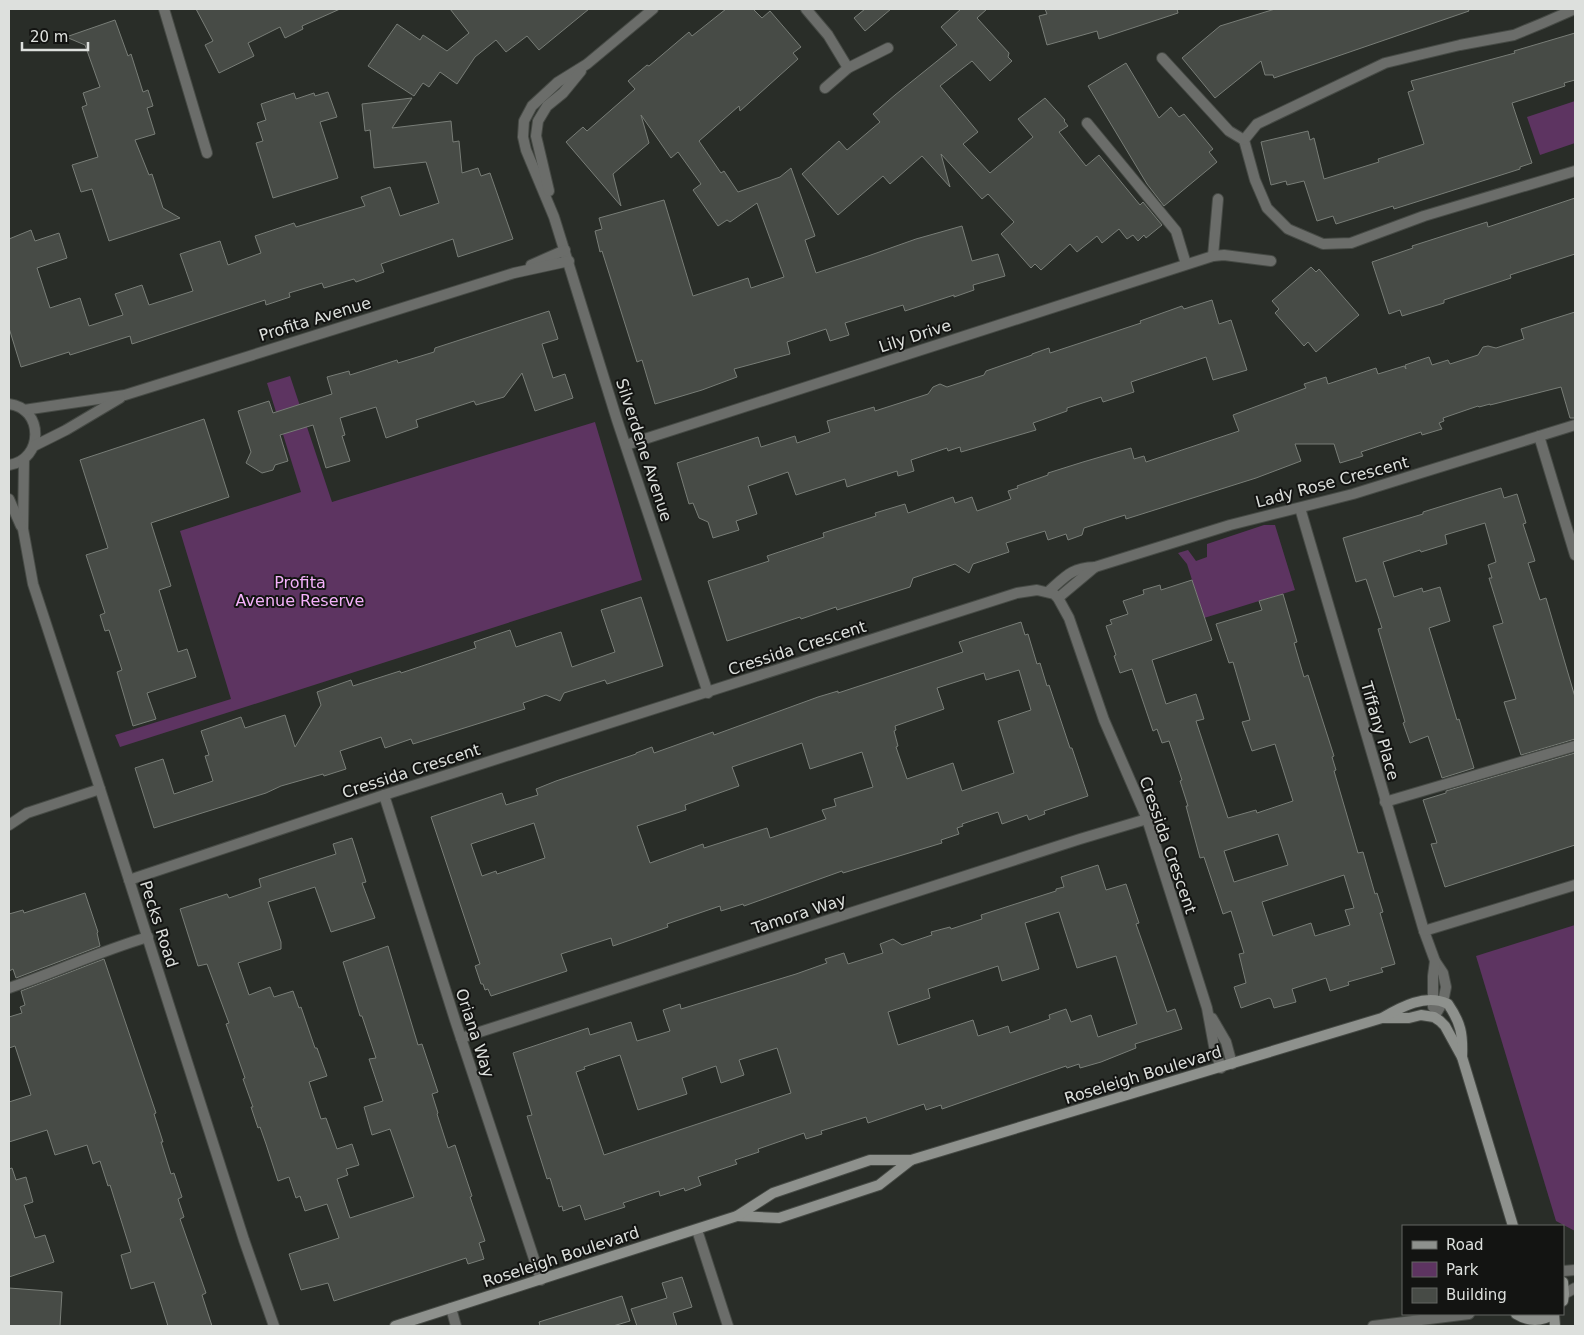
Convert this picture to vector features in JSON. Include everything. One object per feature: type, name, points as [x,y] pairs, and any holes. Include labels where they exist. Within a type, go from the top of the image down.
[{"type":"street","points":[[164,9],[207,153]]},
{"type":"street","name":"Silverdene Avenue","points":[[653,9],[587,64],[563,93],[547,106],[538,120],[536,136],[554,216],[626,445],[708,693]]},
{"type":"street","points":[[806,9],[828,35],[848,68]]},
{"type":"street","points":[[1244,140],[1257,124],[1384,63],[1460,45],[1514,35],[1544,24],[1575,9]]},
{"type":"street","points":[[824,88],[848,68],[888,48]]},
{"type":"street","points":[[1162,58],[1229,131],[1244,140],[1254,180],[1267,208],[1288,229],[1323,244],[1351,243],[1424,216],[1575,171]]},
{"type":"street","points":[[1087,123],[1176,231],[1186,264]]},
{"type":"street","points":[[1213,256],[1218,199]]},
{"type":"street","name":"Lily Drive","points":[[626,445],[1213,256],[1224,254],[1271,261]]},
{"type":"street","name":"Profita Avenue","points":[[24,410],[125,395],[567,256]]},
{"type":"street","name":"Profita Avenue","points":[[34,446],[66,430],[125,395]]},
{"type":"street","points":[[9,465],[24,459],[34,446],[36,437],[31,417],[24,410],[10,403]]},
{"type":"street","name":"Lady Rose Crescent","points":[[1048,592],[1074,570],[1082,567],[1096,567],[1230,524],[1353,494],[1575,425]]},
{"type":"street","points":[[1539,436],[1575,555]]},
{"type":"street","name":"Pecks Road","points":[[22,529],[24,459]]},
{"type":"street","name":"Pecks Road","points":[[9,499],[22,529],[33,584],[244,1240],[274,1326]]},
{"type":"street","name":"Tiffany Place","points":[[1300,508],[1424,931],[1435,961],[1443,973],[1446,987],[1443,1002],[1434,1017]]},
{"type":"street","name":"Lady Rose Crescent","points":[[1058,598],[1096,567]]},
{"type":"street","name":"Cressida Crescent","points":[[129,880],[384,795],[1017,593],[1028,590],[1048,592],[1058,598],[1069,618],[1104,720],[1147,819],[1207,1008],[1214,1046],[1221,1068]]},
{"type":"street","points":[[1385,802],[1575,746]]},
{"type":"street","points":[[9,824],[27,813],[100,789]]},
{"type":"street","name":"Oriana Way","points":[[384,795],[540,1280]]},
{"type":"street","name":"Tamora Way","points":[[461,1038],[1147,819]]},
{"type":"street","points":[[1424,931],[1575,885]]},
{"type":"street","points":[[9,988],[52,973],[74,962],[148,937]]},
{"type":"street","name":"Tiffany Place","points":[[1434,1017],[1432,1000],[1435,961]]},
{"type":"street","name":"Roseleigh Boulevard","points":[[394,1326],[697,1230],[737,1216],[773,1193],[870,1160],[911,1160],[1382,1018],[1405,1006],[1432,1000],[1443,1002]]},
{"type":"street","points":[[1443,1002],[1448,1004],[1458,1019],[1463,1041],[1462,1057]]},
{"type":"street","name":"Cressida Crescent","points":[[1207,1008],[1226,1042],[1232,1064]]},
{"type":"street","name":"Roseleigh Boulevard","points":[[1382,1018],[1409,1018],[1421,1015],[1434,1017]]},
{"type":"street","points":[[1434,1017],[1445,1026],[1462,1057],[1514,1225]]},
{"type":"street","name":"Roseleigh Boulevard","points":[[737,1216],[779,1218],[879,1185],[911,1160]]},
{"type":"street","points":[[697,1230],[728,1326]]},
{"type":"street","points":[[1564,1297],[1575,1288]]},
{"type":"street","points":[[450,1308],[456,1326]]},
{"type":"street","points":[[1373,1326],[1452,1315]]},
{"type":"street","points":[[1518,1315],[1534,1324],[1552,1315]]},
{"type":"green space","points":[[1575,101],[1575,143],[1540,155],[1527,117]]},
{"type":"green space","name":"Profita Avenue Reserve","points":[[290,376],[332,502],[595,422],[642,580],[120,747],[115,735],[231,699],[180,531],[301,492],[267,383]]},
{"type":"green space","points":[[1264,525],[1275,525],[1295,590],[1204,618],[1187,564],[1178,553],[1188,550],[1196,561],[1207,557],[1207,544]]},
{"type":"green space","points":[[1575,925],[1575,1231],[1556,1221],[1476,956]]},
{"type":"building","points":[[196,9],[340,9],[302,26],[303,29],[285,38],[280,27],[248,43],[254,56],[219,73],[205,45],[213,41]]},
{"type":"building","points":[[450,9],[589,9],[539,50],[527,36],[506,52],[496,40],[475,57],[457,84],[440,72],[429,87],[423,83],[414,96],[368,66],[397,24],[420,40],[423,35],[447,51],[469,33]]},
{"type":"building","points":[[726,9],[753,9],[762,18],[770,11],[801,47],[793,53],[798,59],[740,111],[739,106],[699,141],[721,173],[724,171],[738,192],[780,177],[791,168],[815,236],[805,240],[816,273],[916,239],[962,226],[972,261],[998,254],[1005,276],[973,285],[974,290],[954,297],[954,295],[905,311],[903,305],[845,323],[849,335],[830,341],[826,329],[787,342],[790,354],[734,369],[737,377],[655,404],[642,360],[637,362],[602,251],[600,252],[595,231],[602,229],[599,218],[664,200],[693,296],[748,278],[751,288],[784,277],[757,203],[730,222],[727,220],[718,226],[693,190],[701,184],[678,152],[671,158],[641,115],[649,143],[613,174],[621,206],[566,142],[583,127],[587,131],[635,89],[628,81],[647,65],[649,66],[689,32],[692,36]]},
{"type":"building","points":[[865,9],[891,9],[865,31],[854,18]]},
{"type":"building","points":[[961,9],[987,9],[977,18],[1009,53],[1008,57],[1012,61],[990,81],[972,61],[940,86],[978,132],[963,144],[990,173],[1033,137],[1018,119],[1045,98],[1065,120],[1068,126],[1059,132],[1086,166],[1099,155],[1140,205],[1143,202],[1162,225],[1146,238],[1144,235],[1138,241],[1133,235],[1127,239],[1119,229],[1102,243],[1097,236],[1077,252],[1070,244],[1041,270],[1035,264],[1031,268],[1001,234],[1014,222],[988,194],[982,199],[941,154],[950,187],[922,156],[890,184],[883,176],[838,215],[802,174],[839,141],[847,150],[880,122],[873,114],[957,45],[941,27]]},
{"type":"building","points":[[1045,9],[1177,9],[1178,13],[1099,39],[1097,31],[1047,45],[1039,16],[1047,14]]},
{"type":"building","points":[[1275,9],[1468,9],[1469,11],[1274,78],[1273,75],[1265,75],[1261,61],[1215,98],[1182,58],[1220,26]]},
{"type":"building","points":[[115,20],[128,56],[131,54],[143,92],[148,90],[153,106],[147,108],[155,134],[135,140],[149,175],[152,174],[163,208],[180,218],[109,241],[92,189],[81,192],[72,165],[98,157],[82,107],[87,105],[83,93],[100,87],[85,45],[66,37]]},
{"type":"building","points":[[1575,33],[1575,80],[1564,83],[1565,86],[1512,103],[1532,163],[1520,167],[1520,169],[1394,209],[1393,206],[1336,224],[1333,216],[1317,221],[1304,181],[1287,185],[1286,181],[1271,185],[1261,142],[1308,131],[1310,140],[1314,138],[1324,179],[1379,162],[1378,159],[1424,144],[1408,92],[1414,90],[1411,81],[1515,53],[1514,51]]},
{"type":"building","points":[[1126,63],[1159,118],[1171,107],[1179,117],[1184,114],[1213,149],[1209,152],[1217,162],[1164,206],[1147,184],[1088,86]]},
{"type":"building","points":[[328,92],[337,117],[320,122],[338,178],[273,198],[256,143],[263,141],[257,123],[266,120],[261,104],[294,93],[296,99],[314,93],[315,96]]},
{"type":"building","points":[[412,98],[392,128],[451,121],[453,142],[459,141],[462,173],[478,168],[481,176],[490,173],[513,239],[458,257],[453,239],[381,264],[384,272],[356,282],[354,279],[324,288],[322,283],[289,293],[290,297],[266,305],[265,300],[132,344],[130,336],[70,355],[69,352],[21,367],[9,328],[9,239],[31,230],[35,241],[59,233],[67,258],[37,268],[50,308],[80,298],[89,326],[123,315],[115,294],[142,285],[149,305],[193,291],[180,254],[220,241],[228,265],[261,253],[255,236],[294,223],[296,227],[365,206],[361,197],[390,187],[400,216],[439,203],[426,162],[374,168],[370,130],[365,131],[362,104]]},
{"type":"building","points":[[1575,198],[1575,254],[1510,275],[1511,278],[1444,300],[1444,303],[1402,316],[1400,310],[1389,314],[1372,262],[1413,248],[1412,246],[1487,222],[1488,227]]},
{"type":"building","points":[[1311,267],[1316,272],[1319,269],[1359,315],[1316,352],[1308,342],[1304,346],[1275,313],[1279,309],[1272,301]]},
{"type":"building","points":[[1212,300],[1219,324],[1231,320],[1247,370],[1213,380],[1206,357],[1131,382],[1134,392],[1103,402],[1101,397],[1067,408],[1067,411],[1033,423],[1036,430],[961,452],[960,447],[948,451],[947,448],[911,460],[914,471],[898,476],[897,471],[847,487],[845,479],[796,495],[788,472],[748,486],[757,514],[736,521],[739,530],[713,538],[708,522],[699,518],[693,503],[689,504],[677,463],[758,437],[761,447],[795,436],[797,443],[830,432],[827,421],[874,407],[875,411],[928,394],[933,387],[940,384],[947,387],[984,375],[986,371],[1049,348],[1050,353],[1141,323],[1140,321],[1182,306],[1184,309]]},
{"type":"building","points":[[549,311],[558,339],[542,344],[553,378],[565,374],[573,398],[535,411],[522,373],[504,397],[476,405],[474,401],[416,420],[418,427],[386,438],[376,407],[340,418],[345,435],[342,436],[350,461],[326,468],[313,425],[280,435],[288,461],[275,465],[273,470],[262,473],[246,463],[251,452],[238,411],[269,401],[273,413],[332,394],[327,377],[349,371],[350,375],[397,360],[398,363],[434,352],[435,348]]},
{"type":"building","points":[[1575,312],[1575,418],[1570,418],[1561,387],[1490,405],[1478,406],[1443,418],[1444,421],[1439,423],[1442,429],[1422,435],[1421,432],[1361,452],[1363,456],[1340,463],[1334,444],[1295,444],[1301,461],[1256,478],[1126,519],[1125,515],[1084,528],[1082,535],[1068,540],[1066,534],[1048,540],[1045,531],[1006,543],[1009,552],[973,564],[969,573],[955,564],[913,578],[910,587],[837,610],[836,607],[801,619],[800,617],[727,641],[708,581],[769,561],[767,556],[824,537],[823,533],[876,516],[875,513],[905,504],[908,513],[953,497],[955,503],[972,497],[977,511],[1011,499],[1008,491],[1048,475],[1048,473],[1131,448],[1134,459],[1144,456],[1146,462],[1239,431],[1233,415],[1306,388],[1304,384],[1326,377],[1328,384],[1376,368],[1378,374],[1404,366],[1406,369],[1405,365],[1429,357],[1432,365],[1448,360],[1450,364],[1478,355],[1483,347],[1496,348],[1524,339],[1521,329]]},
{"type":"building","points":[[204,419],[229,497],[151,523],[171,586],[159,590],[178,652],[187,649],[196,677],[147,693],[156,719],[133,726],[117,672],[122,670],[109,630],[105,631],[100,615],[105,613],[86,555],[108,548],[80,460]]},
{"type":"building","points":[[1501,488],[1504,498],[1517,494],[1526,523],[1523,524],[1535,561],[1528,563],[1540,600],[1546,598],[1575,697],[1575,739],[1521,755],[1504,702],[1516,699],[1493,626],[1503,623],[1489,578],[1492,578],[1488,565],[1496,562],[1485,523],[1445,535],[1447,544],[1421,552],[1420,550],[1383,562],[1394,597],[1422,588],[1423,592],[1440,587],[1450,621],[1429,628],[1474,768],[1442,778],[1428,736],[1410,743],[1378,629],[1382,628],[1366,579],[1356,582],[1343,538]]},
{"type":"building","points":[[1192,580],[1212,640],[1152,660],[1166,704],[1196,694],[1204,719],[1196,721],[1228,818],[1256,810],[1257,813],[1293,801],[1275,744],[1252,751],[1242,722],[1250,720],[1233,662],[1229,663],[1216,624],[1262,610],[1259,601],[1283,594],[1297,642],[1294,643],[1304,677],[1308,675],[1334,756],[1332,757],[1336,770],[1334,771],[1358,853],[1363,852],[1375,894],[1377,893],[1383,912],[1380,913],[1395,964],[1381,968],[1383,972],[1348,982],[1349,985],[1330,991],[1326,978],[1292,989],[1296,1002],[1274,1008],[1269,998],[1241,1008],[1234,987],[1246,983],[1239,954],[1244,953],[1231,911],[1223,914],[1204,857],[1200,858],[1180,781],[1182,780],[1169,741],[1162,743],[1157,729],[1153,731],[1132,669],[1120,673],[1106,626],[1112,624],[1110,620],[1128,614],[1123,601],[1144,594],[1143,590],[1160,585],[1161,590]],"holes":[[[1278,834],[1288,865],[1234,882],[1224,851]],[[1344,875],[1354,908],[1345,910],[1350,925],[1315,936],[1311,923],[1273,936],[1262,902]]]},
{"type":"building","points":[[641,597],[663,666],[607,684],[605,680],[564,693],[560,701],[546,695],[523,703],[525,709],[413,744],[411,739],[385,748],[381,737],[340,751],[346,769],[281,786],[266,793],[154,828],[135,768],[163,759],[174,794],[213,781],[205,756],[209,755],[201,731],[241,717],[245,728],[285,715],[295,747],[321,705],[317,692],[351,680],[353,686],[400,671],[401,673],[476,648],[474,642],[510,630],[516,647],[561,632],[572,667],[615,652],[601,610]]},
{"type":"building","points":[[1021,622],[1025,635],[1028,634],[1037,664],[1040,663],[1047,686],[1049,685],[1088,796],[1044,811],[1045,814],[1029,820],[1027,815],[1002,824],[998,812],[962,824],[963,826],[957,828],[959,834],[941,840],[942,843],[843,873],[842,871],[744,906],[743,904],[721,911],[720,906],[667,924],[668,927],[613,946],[611,938],[561,954],[567,971],[491,996],[488,989],[485,990],[475,966],[480,964],[431,817],[502,793],[506,805],[538,795],[536,789],[652,747],[654,753],[713,732],[714,735],[818,697],[838,691],[838,693],[963,652],[959,642]],"holes":[[[1019,670],[1031,710],[998,721],[1014,773],[962,791],[953,763],[907,779],[896,747],[898,746],[894,731],[896,730],[895,726],[944,709],[937,688],[984,673],[986,680]],[[802,743],[810,769],[862,752],[873,787],[834,799],[836,806],[822,810],[826,819],[770,838],[767,828],[704,848],[703,844],[650,863],[637,826],[686,810],[685,805],[739,786],[732,767]],[[534,823],[545,858],[497,874],[496,871],[482,876],[471,844]]]},
{"type":"building","points":[[1575,753],[1575,845],[1445,887],[1431,844],[1437,843],[1423,800],[1446,793],[1446,791]]},
{"type":"building","points":[[352,838],[366,882],[362,883],[375,918],[331,932],[315,887],[268,902],[281,942],[281,949],[238,963],[249,995],[270,987],[274,997],[293,991],[299,1008],[301,1007],[327,1076],[309,1082],[321,1119],[326,1118],[337,1149],[352,1144],[359,1165],[346,1169],[348,1175],[337,1179],[350,1218],[414,1197],[390,1129],[372,1135],[364,1107],[383,1101],[369,1059],[376,1058],[343,962],[388,946],[418,1045],[422,1044],[438,1092],[432,1094],[448,1148],[455,1145],[485,1241],[479,1243],[484,1259],[468,1264],[466,1258],[334,1301],[328,1283],[301,1290],[289,1254],[339,1238],[327,1204],[305,1211],[300,1196],[296,1198],[289,1177],[278,1181],[260,1127],[258,1128],[251,1107],[253,1107],[243,1079],[245,1078],[226,1024],[229,1023],[207,964],[198,966],[180,909],[227,894],[229,898],[261,887],[259,879],[336,854],[333,844]]},
{"type":"building","points":[[1098,865],[1106,890],[1126,884],[1139,923],[1136,924],[1167,1012],[1175,1009],[1182,1029],[1135,1044],[1136,1048],[1101,1062],[1080,1068],[1079,1064],[1067,1068],[1066,1066],[942,1109],[941,1105],[926,1110],[924,1104],[868,1123],[866,1117],[821,1131],[822,1134],[806,1139],[804,1133],[758,1149],[759,1152],[735,1160],[737,1164],[698,1177],[701,1185],[685,1191],[684,1188],[660,1196],[659,1191],[623,1203],[625,1207],[585,1220],[580,1205],[563,1211],[562,1206],[559,1207],[550,1178],[547,1179],[527,1116],[532,1115],[513,1053],[588,1028],[590,1035],[631,1022],[637,1041],[670,1031],[663,1010],[680,1004],[681,1009],[796,974],[827,963],[825,959],[844,953],[848,964],[883,953],[880,944],[893,939],[902,945],[932,935],[931,932],[950,927],[951,929],[982,919],[981,915],[1056,891],[1056,889],[1064,887],[1061,877]],"holes":[[[1059,912],[1077,968],[1116,956],[1137,1024],[1098,1037],[1091,1015],[1071,1022],[1066,1009],[1049,1015],[1050,1019],[1010,1033],[1008,1026],[978,1036],[973,1020],[898,1045],[888,1012],[930,998],[928,989],[998,966],[1002,981],[1039,969],[1025,923]],[[777,1048],[791,1093],[604,1155],[576,1072],[585,1069],[584,1067],[620,1055],[638,1110],[687,1094],[682,1078],[716,1066],[721,1083],[744,1075],[739,1060]]]},
{"type":"building","points":[[85,893],[98,932],[100,946],[16,978],[13,969],[9,971],[9,914],[23,910],[24,913]]},
{"type":"building","points":[[104,959],[156,1113],[154,1114],[171,1174],[174,1173],[182,1197],[178,1199],[184,1217],[180,1219],[206,1293],[202,1295],[212,1326],[168,1326],[154,1282],[131,1289],[121,1255],[131,1252],[110,1185],[108,1186],[100,1161],[93,1164],[87,1145],[55,1155],[47,1130],[9,1142],[9,1102],[31,1095],[15,1046],[9,1048],[9,1017],[22,1013],[20,1007],[25,1005],[21,991]]},
{"type":"building","points":[[12,1168],[16,1180],[26,1177],[33,1202],[24,1205],[35,1238],[45,1235],[54,1262],[9,1277],[9,1169]]},
{"type":"building","points":[[682,1277],[692,1307],[673,1313],[677,1326],[637,1326],[631,1309],[667,1298],[662,1283]]},
{"type":"building","points":[[9,1288],[62,1292],[60,1326],[9,1326]]},
{"type":"building","points":[[622,1296],[630,1321],[613,1326],[540,1326],[539,1322]]}]
